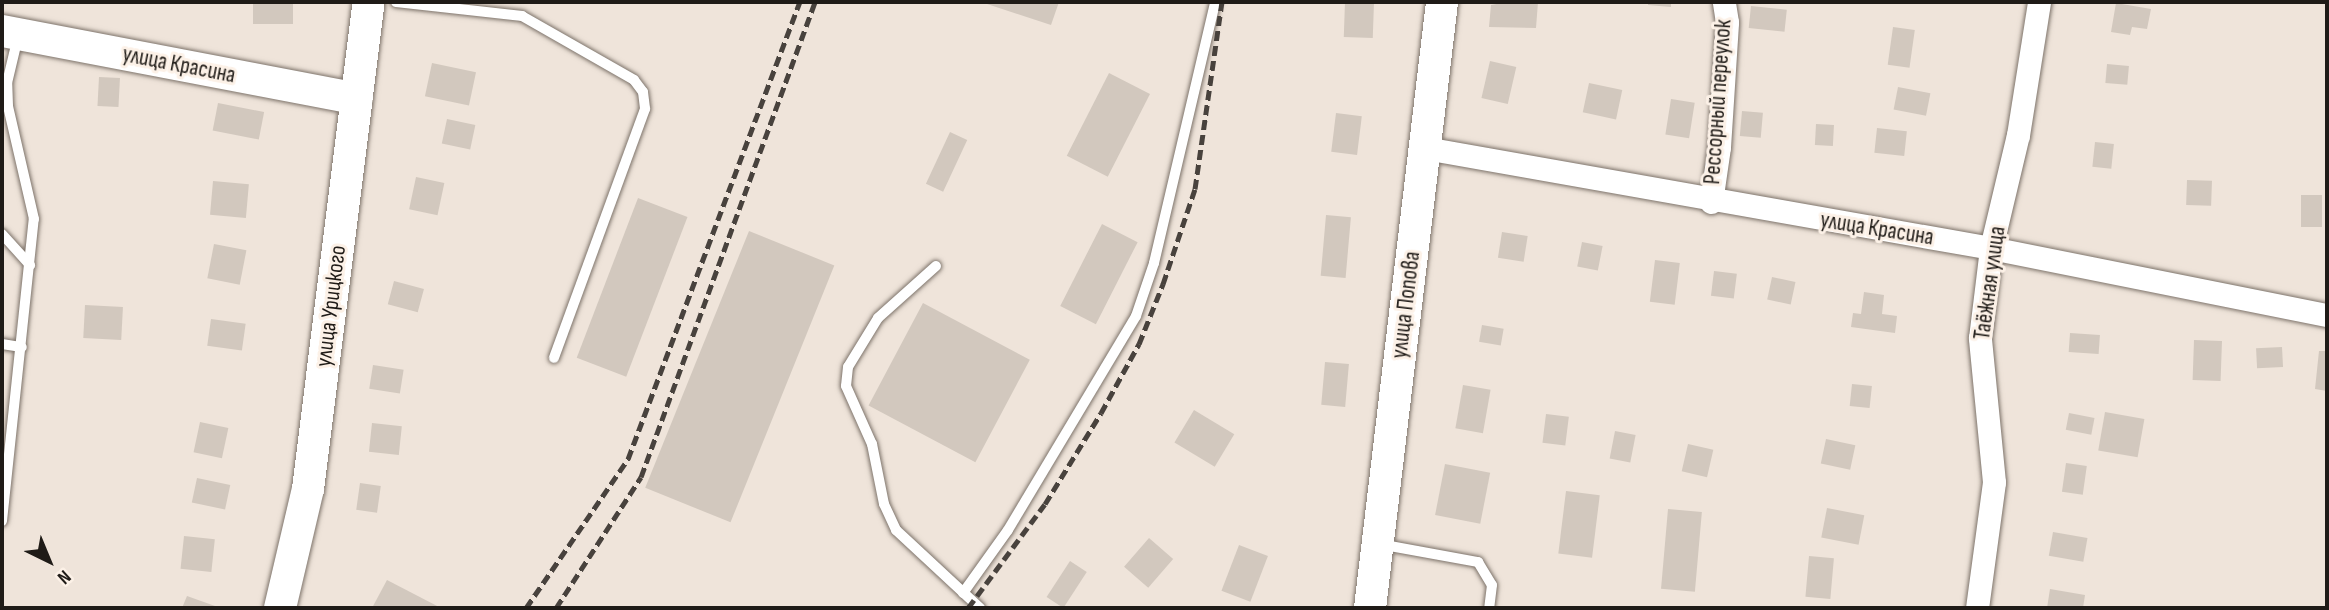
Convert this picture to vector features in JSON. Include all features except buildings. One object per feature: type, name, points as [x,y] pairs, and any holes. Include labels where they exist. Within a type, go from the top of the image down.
[{"type":"street","name":"улица Урицкого","points":[[280,608],[308,489],[369,2]]},
{"type":"street","name":"улица Попова","points":[[1370,608],[1442,2]]},
{"type":"street","name":"Рессорный переулок","points":[[1711,202],[1727,22],[1724,2]]},
{"type":"street","name":"Таёжная улица","points":[[1978,608],[1994,482],[1980,338],[1992,248],[2018,135],[2039,2]]},
{"type":"street","name":"улица Красина","points":[[10,32],[357,99]]},
{"type":"street","name":"улица Красина","points":[[1425,148],[1711,202],[1992,248],[2327,315]]},
{"type":"lane","points":[[396,2],[522,16],[634,80],[643,92],[645,109],[554,358]]},
{"type":"lane","points":[[963,593],[1008,530],[1136,317],[1154,263],[1215,2]]},
{"type":"lane","points":[[2,521],[30,265],[32,198],[13,125],[7,83],[10,32]]},
{"type":"lane","points":[[2,121],[13,125]]},
{"type":"lane","points":[[2,234],[30,265]]},
{"type":"lane","points":[[936,266],[878,317],[848,367],[846,386],[872,444],[884,504],[896,530],[980,608]]},
{"type":"lane","points":[[2,344],[22,347]]},
{"type":"lane","points":[[1378,544],[1478,562],[1492,585],[1489,608]]},
{"type":"railway","points":[[526,608],[628,459],[800,2]]},
{"type":"railway","points":[[556,608],[641,477],[815,2]]},
{"type":"railway","points":[[968,608],[1045,504],[1101,413],[1139,344],[1163,284],[1195,189],[1222,2]]}]
